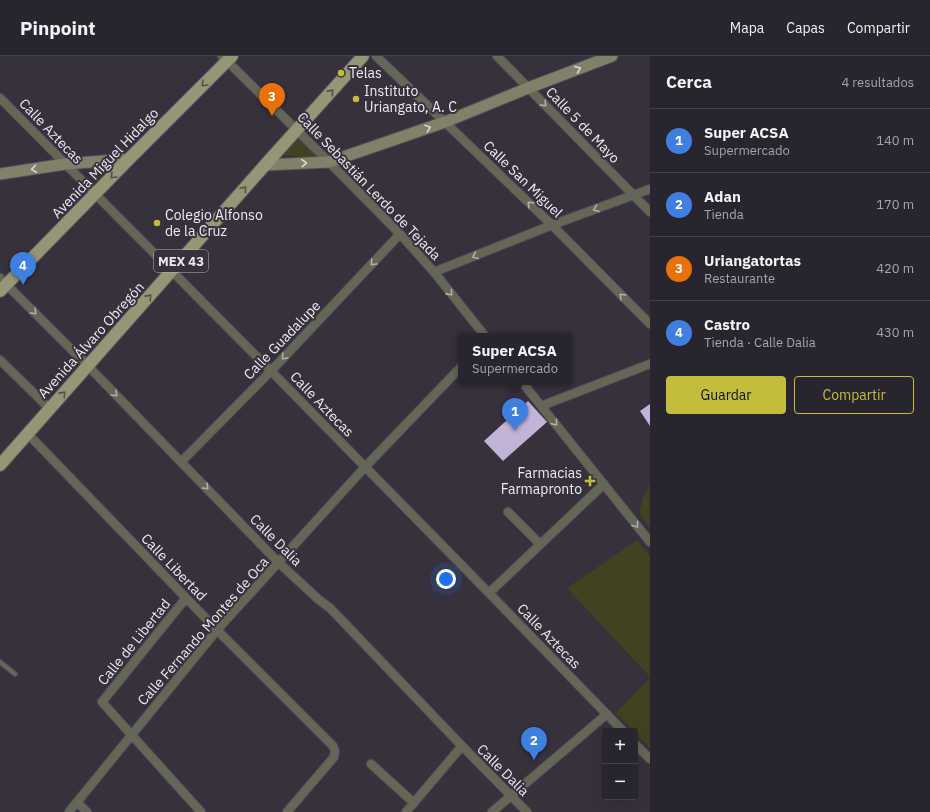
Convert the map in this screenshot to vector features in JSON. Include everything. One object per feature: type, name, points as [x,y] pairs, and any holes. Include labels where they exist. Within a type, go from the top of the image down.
[{"type":"main road","name":"Avenida Álvaro Obregón","points":[[0,465],[363,56]]},
{"type":"main road","name":"Avenida Miguel Hidalgo","points":[[2,285],[95,194],[227,58]]},
{"type":"street","name":"Calle San Miguel","points":[[376,56],[552,225],[650,324]]},
{"type":"street","name":"Calle 5 de Mayo","points":[[497,56],[650,212]]},
{"type":"street","points":[[265,165],[328,162],[445,122],[612,56]]},
{"type":"street","name":"Calle Sebastián Lerdo de Tejada","points":[[227,58],[400,234],[434,272],[483,333]]},
{"type":"street","name":"Calle Aztecas","points":[[0,98],[271,371],[620,728]]},
{"type":"street","points":[[0,174],[65,164],[129,159]]},
{"type":"street","points":[[434,272],[650,188]]},
{"type":"street","name":"Calle Guadalupe","points":[[181,462],[271,371],[400,234]]},
{"type":"street","name":"Calle Dalia","points":[[2,285],[88,366],[278,562],[318,599],[330,608],[527,812]]},
{"type":"street","points":[[1,364],[50,409]]},
{"type":"street","points":[[541,406],[650,364]]},
{"type":"street","name":"Calle Fernando Montes de Oca","points":[[69,812],[217,630],[365,467],[458,370]]},
{"type":"street","points":[[524,385],[650,542]]},
{"type":"street","name":"Calle Libertad","points":[[28,434],[217,630],[333,746],[335,751],[334,757],[287,812]]},
{"type":"street","points":[[489,593],[604,484]]},
{"type":"street","points":[[508,512],[540,544]]},
{"type":"street","name":"Calle de Libertad","points":[[131,736],[102,702],[186,598]]},
{"type":"street","points":[[492,812],[607,714]]},
{"type":"street","points":[[131,736],[200,812]]},
{"type":"street","points":[[406,812],[462,746]]},
{"type":"street","points":[[638,747],[650,759]]},
{"type":"street","points":[[371,764],[414,803]]},
{"type":"street","points":[[78,802],[87,812]]},
{"type":"lane","points":[[0,662],[15,674]]},
{"type":"shaded area","points":[[297,134],[317,154],[319,158],[276,155]]},
{"type":"shaded area","points":[[650,484],[650,528],[639,513],[643,497]]},
{"type":"shaded area","points":[[637,540],[650,556],[650,677],[567,588]]},
{"type":"shaded area","points":[[650,678],[650,748],[638,736],[638,728],[630,728],[616,713]]},
{"type":"building","points":[[528,401],[547,422],[503,461],[484,441]]},
{"type":"building","points":[[650,404],[650,426],[640,411]]},
{"type":"place","name":"Telas","points":[[341,73]]},
{"type":"place","name":"Instituto Uriangato, A. C","points":[[356,99]]},
{"type":"place","name":"Uriangatortas","points":[[272,116]]},
{"type":"place","name":"Colegio Alfonso de la Cruz","points":[[157,223]]},
{"type":"place","name":"Castro","points":[[23,285]]},
{"type":"place","name":"Super ACSA","points":[[515,431]]},
{"type":"place","name":"Farmacias Farmapronto","points":[[590,481]]},
{"type":"place","name":"Adan","points":[[534,760]]}]
